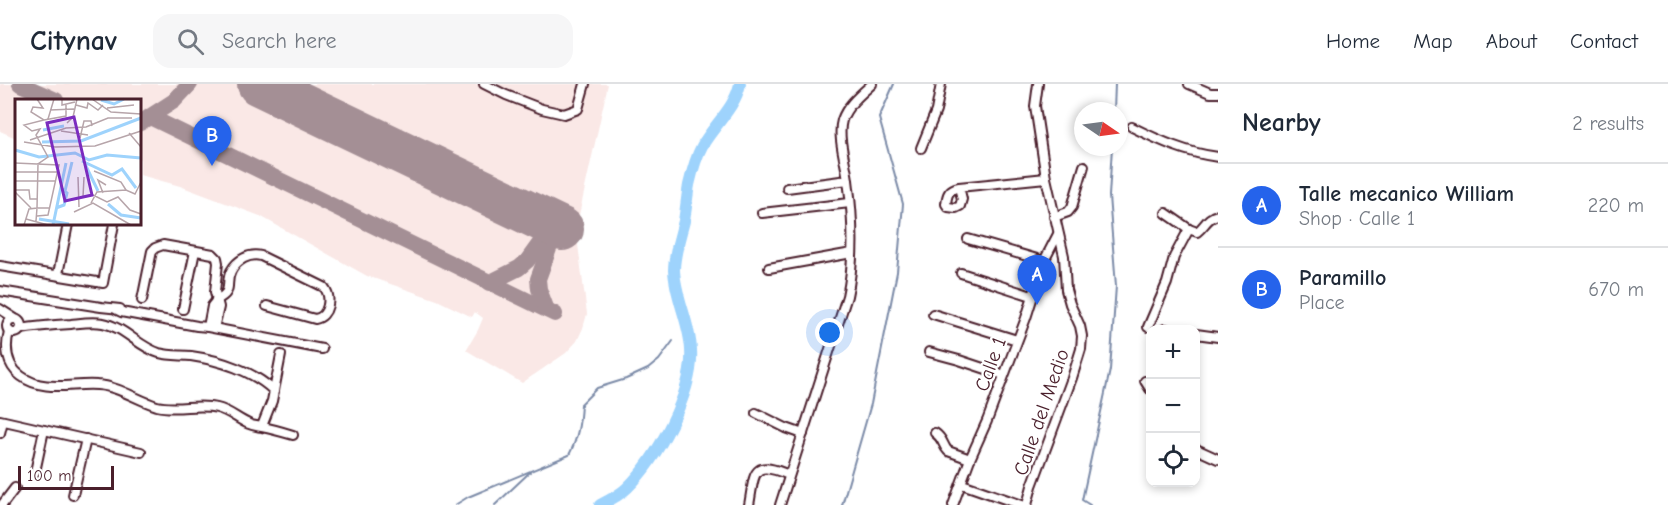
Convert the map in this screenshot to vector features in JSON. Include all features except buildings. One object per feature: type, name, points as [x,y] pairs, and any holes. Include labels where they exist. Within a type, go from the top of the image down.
[{"type":"street","points":[[484,84],[506,96],[564,114],[578,109],[585,84]]},
{"type":"street","points":[[780,505],[847,296],[851,276],[850,203],[841,130],[842,119],[855,99],[872,84]]},
{"type":"street","points":[[921,148],[936,111],[941,84]]},
{"type":"street","name":"Calle del Medio","points":[[1027,505],[1035,476],[1072,378],[1081,348],[1082,336],[1066,290],[1064,256],[1046,178],[1035,106],[1038,84]]},
{"type":"street","points":[[1189,84],[1210,93],[1218,93]]},
{"type":"street","points":[[1132,127],[1167,144],[1218,157]]},
{"type":"street","points":[[1054,217],[1068,212],[1072,207],[1084,166]]},
{"type":"street","points":[[959,187],[1046,178]]},
{"type":"street","points":[[788,188],[848,180]]},
{"type":"street","points":[[762,213],[850,203]]},
{"type":"street","points":[[1166,213],[1197,232],[1207,220],[1218,215]]},
{"type":"street","points":[[58,274],[68,225]]},
{"type":"street","points":[[0,266],[103,283],[114,225]]},
{"type":"street","points":[[1149,325],[1167,283],[1174,257],[1189,229]]},
{"type":"street","name":"Calle 1","points":[[953,505],[987,421],[1044,261],[1058,234]]},
{"type":"street","points":[[968,239],[1044,261]]},
{"type":"street","points":[[142,300],[152,251],[155,248],[163,245],[213,254],[217,258],[215,292],[219,307],[208,327]]},
{"type":"street","points":[[183,309],[195,251]]},
{"type":"street","points":[[769,268],[852,252]]},
{"type":"street","points":[[216,301],[228,290],[232,270],[247,256],[253,254],[324,288],[329,298],[324,315],[315,319],[267,306]]},
{"type":"street","points":[[961,273],[1032,296]]},
{"type":"street","points":[[0,291],[117,310],[121,308],[322,349]]},
{"type":"street","points":[[0,309],[14,326],[8,356],[13,368],[21,376],[31,381],[56,387],[99,385],[113,388],[160,407],[214,407],[228,411],[247,423],[293,435]]},
{"type":"street","points":[[933,314],[1017,340]]},
{"type":"street","points":[[0,317],[14,326],[104,323],[145,347],[159,352],[204,359],[251,374],[274,391]]},
{"type":"street","points":[[1200,335],[1218,337]]},
{"type":"street","points":[[929,352],[1004,375]]},
{"type":"street","points":[[262,426],[269,411],[281,356]]},
{"type":"street","points":[[756,413],[803,434]]},
{"type":"street","points":[[0,433],[1,420],[141,452]]},
{"type":"street","points":[[35,472],[44,430]]},
{"type":"street","points":[[935,432],[941,437],[948,452],[970,459]]},
{"type":"street","points":[[74,495],[86,439]]},
{"type":"street","points":[[1200,451],[1218,459]]},
{"type":"street","points":[[749,505],[755,473],[759,468],[771,468],[789,475]]},
{"type":"street","points":[[962,484],[1022,505]]},
{"type":"street","points":[[2,505],[15,488]]},
{"type":"shaded area","points":[[0,84],[608,84],[576,229],[587,314],[583,328],[577,341],[566,353],[522,383],[466,350],[483,318],[475,312],[472,317],[437,300],[367,276],[260,216],[180,186],[141,175],[141,99],[15,99],[15,138],[0,131]]},
{"type":"waterway","points":[[600,505],[624,491],[650,460],[680,404],[690,367],[691,350],[675,280],[675,258],[696,160],[707,138],[734,101],[740,84]]},
{"type":"waterway","points":[[842,505],[871,404],[897,272],[903,204],[879,118],[894,84]]},
{"type":"waterway","points":[[1114,102],[1115,84]]},
{"type":"waterway","points":[[1090,505],[1082,500],[1110,370],[1116,286],[1109,196],[1111,156]]},
{"type":"waterway","points":[[455,505],[468,497],[569,455],[575,443],[581,404],[597,388],[648,369],[659,360],[673,341]]},
{"type":"waterway","points":[[495,505],[530,472]]},
{"type":"taxiway","points":[[20,84],[54,99]]},
{"type":"taxiway","points":[[141,122],[174,101],[190,84]]},
{"type":"taxiway","points":[[150,117],[555,314]]},
{"type":"taxiway","points":[[489,283],[519,268],[527,261],[553,225]]},
{"type":"taxiway","points":[[547,310],[539,289],[538,279],[554,235]]},
{"type":"runway","points":[[259,84],[562,229]]},
{"type":"place","name":"Paramillo","points":[[212,166]]},
{"type":"place","name":"Talle mecanico William","points":[[1037,305]]}]
